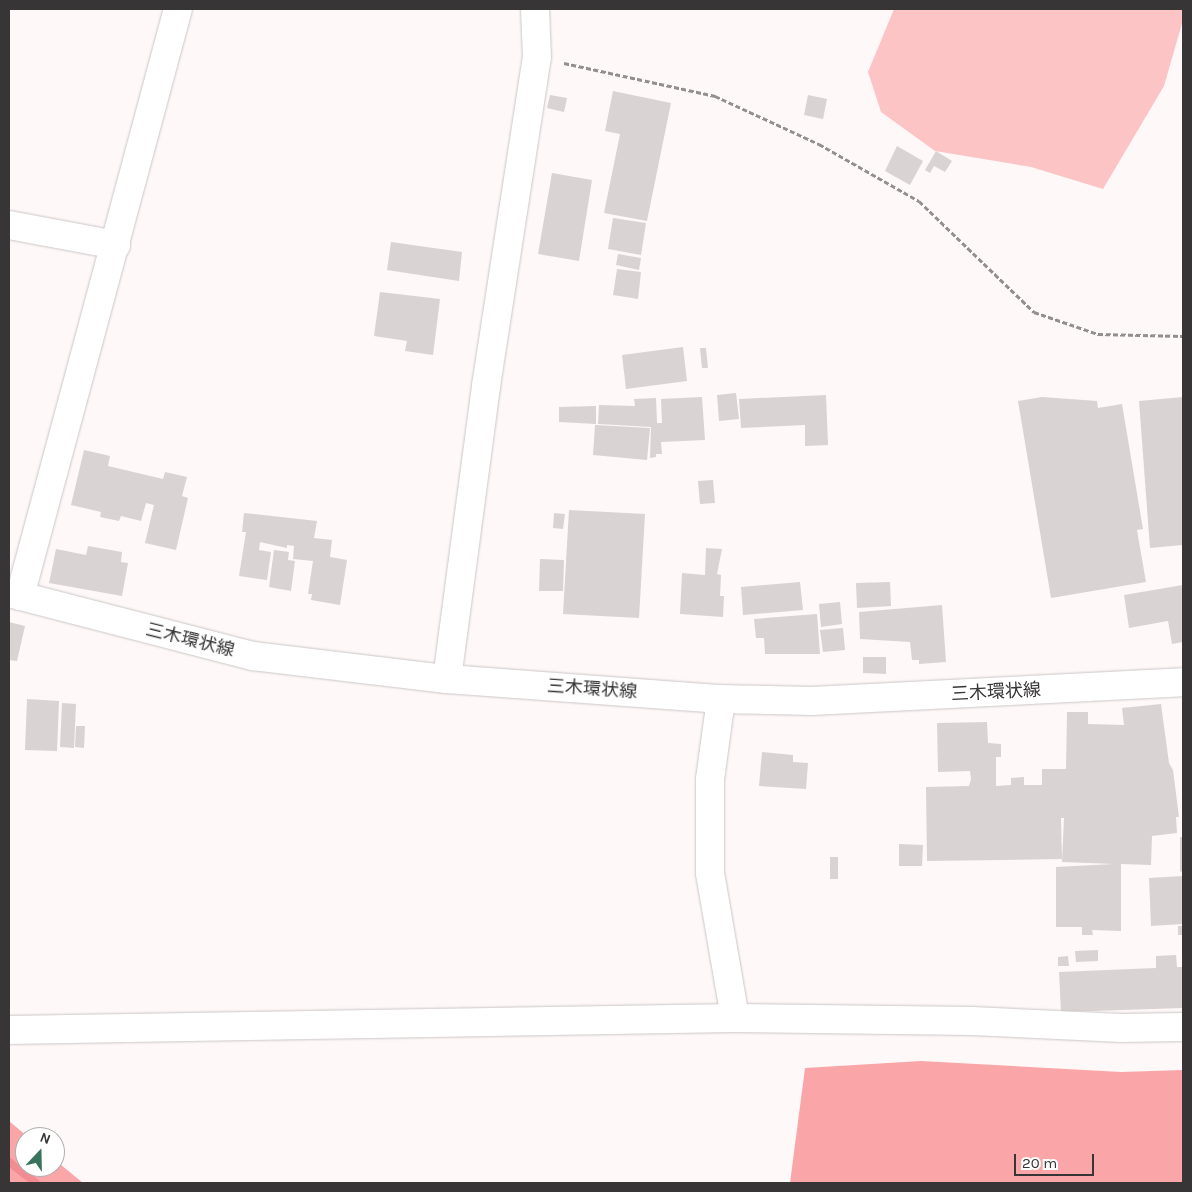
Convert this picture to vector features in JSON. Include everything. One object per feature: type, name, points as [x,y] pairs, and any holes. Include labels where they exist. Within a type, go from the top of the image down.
[{"type":"street","points":[[14,595],[116,245],[178,9]]},
{"type":"street","points":[[447,678],[486,386],[537,57],[535,9]]},
{"type":"street","points":[[9,225],[116,245]]},
{"type":"street","name":"三木環状線","points":[[14,595],[253,656],[447,678],[721,699],[812,701],[1183,682]]},
{"type":"street","points":[[721,699],[710,779],[710,873],[735,1018]]},
{"type":"street","points":[[9,1030],[735,1018],[1183,1027]]},
{"type":"path","points":[[537,57],[715,96],[819,144],[919,201],[1034,312],[1098,334],[1183,336]]},
{"type":"shaded area","points":[[894,9],[1183,9],[1183,20],[1164,86],[1103,189],[1031,167],[935,151],[881,112],[868,72]]},
{"type":"shaded area","points":[[921,1061],[1121,1072],[1183,1070],[1183,1183],[790,1183],[805,1068]]},
{"type":"shaded area","points":[[9,1121],[16,1127],[15,1177],[65,1177],[65,1168],[83,1183],[9,1183]]},
{"type":"building","points":[[613,91],[671,103],[647,221],[604,213],[620,134],[605,131]]},
{"type":"building","points":[[550,95],[567,98],[564,112],[547,108]]},
{"type":"building","points":[[808,95],[827,99],[823,119],[804,115]]},
{"type":"building","points":[[897,146],[923,161],[910,185],[885,171]]},
{"type":"building","points":[[936,151],[952,161],[945,172],[934,166],[930,173],[925,170]]},
{"type":"building","points":[[552,173],[592,180],[579,261],[538,254]]},
{"type":"building","points":[[613,218],[646,223],[641,255],[608,249]]},
{"type":"building","points":[[391,242],[462,252],[459,281],[387,270]]},
{"type":"building","points":[[618,254],[641,258],[639,270],[616,265]]},
{"type":"building","points":[[617,269],[641,272],[638,299],[613,295]]},
{"type":"building","points":[[380,292],[440,299],[433,355],[405,351],[407,341],[374,336]]},
{"type":"building","points":[[683,347],[687,381],[626,389],[622,355]]},
{"type":"building","points":[[700,348],[706,348],[708,368],[702,368]]},
{"type":"building","points":[[736,393],[739,419],[719,421],[717,395]]},
{"type":"building","points":[[826,395],[828,445],[805,446],[805,425],[741,428],[739,399]]},
{"type":"building","points":[[702,397],[705,440],[661,442],[662,454],[656,454],[656,457],[650,458],[651,427],[598,424],[599,405],[635,406],[634,399],[656,398],[657,423],[662,423],[661,399]]},
{"type":"building","points":[[1042,397],[1097,401],[1098,408],[1122,404],[1143,529],[1137,530],[1146,582],[1051,598],[1018,401]]},
{"type":"building","points":[[1183,397],[1183,545],[1150,548],[1139,401]]},
{"type":"building","points":[[596,406],[596,424],[559,422],[559,407]]},
{"type":"building","points":[[595,425],[650,428],[647,460],[593,455]]},
{"type":"building","points":[[84,450],[110,456],[108,466],[163,479],[165,472],[187,477],[182,496],[188,498],[176,550],[145,543],[154,505],[146,503],[141,521],[121,516],[119,521],[100,517],[101,512],[71,505]]},
{"type":"building","points":[[713,480],[715,503],[700,504],[698,481]]},
{"type":"building","points":[[569,510],[645,514],[639,618],[563,614]]},
{"type":"building","points":[[244,513],[317,521],[314,538],[332,540],[330,557],[347,560],[340,605],[311,600],[312,594],[308,594],[313,561],[293,559],[294,546],[287,545],[287,548],[260,542],[259,550],[271,552],[267,580],[239,576],[246,532],[242,532]]},
{"type":"building","points":[[554,513],[565,514],[563,529],[553,528]]},
{"type":"building","points":[[88,546],[122,552],[121,562],[128,563],[122,596],[49,583],[56,549],[86,555]]},
{"type":"building","points":[[706,548],[722,549],[717,574],[721,575],[720,596],[724,596],[723,617],[680,614],[682,573],[705,575]]},
{"type":"building","points":[[274,550],[289,552],[288,560],[295,561],[291,591],[269,587]]},
{"type":"building","points":[[540,559],[564,560],[563,591],[539,591]]},
{"type":"building","points":[[800,582],[803,610],[743,615],[741,587]]},
{"type":"building","points":[[890,582],[891,606],[857,608],[856,583]]},
{"type":"building","points":[[1183,585],[1183,642],[1172,644],[1168,621],[1129,628],[1124,595]]},
{"type":"building","points":[[840,602],[842,624],[821,627],[819,604]]},
{"type":"building","points":[[942,605],[946,662],[919,664],[919,660],[912,660],[910,642],[860,639],[859,612]]},
{"type":"building","points":[[817,614],[820,654],[765,654],[764,638],[756,638],[754,619]]},
{"type":"building","points":[[9,622],[25,626],[17,661],[9,660]]},
{"type":"building","points":[[843,628],[845,650],[823,652],[820,630]]},
{"type":"building","points":[[863,657],[886,657],[886,674],[863,673]]},
{"type":"building","points":[[27,699],[59,701],[57,751],[25,750]]},
{"type":"building","points":[[62,703],[76,704],[74,748],[60,747]]},
{"type":"building","points":[[1161,704],[1179,817],[1176,817],[1177,833],[1152,836],[1151,865],[1121,864],[1121,931],[1092,930],[1093,935],[1082,935],[1082,927],[1056,927],[1056,867],[1114,864],[1062,862],[1064,818],[1061,818],[1062,859],[927,861],[926,787],[969,786],[971,779],[970,771],[938,772],[937,723],[987,722],[988,743],[1001,744],[1001,757],[996,757],[996,786],[1011,785],[1011,778],[1024,777],[1024,785],[1042,785],[1042,769],[1066,769],[1067,712],[1088,712],[1088,724],[1124,725],[1122,708]]},
{"type":"building","points":[[76,726],[85,726],[84,748],[75,747]]},
{"type":"building","points":[[762,752],[793,755],[793,762],[808,763],[806,789],[759,786]]},
{"type":"building","points":[[1180,837],[1183,837],[1183,871],[1180,872]]},
{"type":"building","points":[[899,844],[923,845],[922,866],[899,866]]},
{"type":"building","points":[[830,857],[838,857],[838,879],[830,879]]},
{"type":"building","points":[[1183,876],[1183,924],[1151,926],[1149,878]]},
{"type":"building","points":[[1178,926],[1183,926],[1183,935],[1178,935]]},
{"type":"building","points":[[1098,950],[1098,961],[1076,962],[1075,951]]},
{"type":"building","points":[[1176,955],[1177,967],[1183,967],[1183,1008],[1061,1012],[1059,972],[1156,968],[1156,956]]},
{"type":"building","points":[[1068,956],[1069,966],[1058,966],[1058,957]]},
{"type":"waterway","points":[[9,1162],[36,1183]]}]
